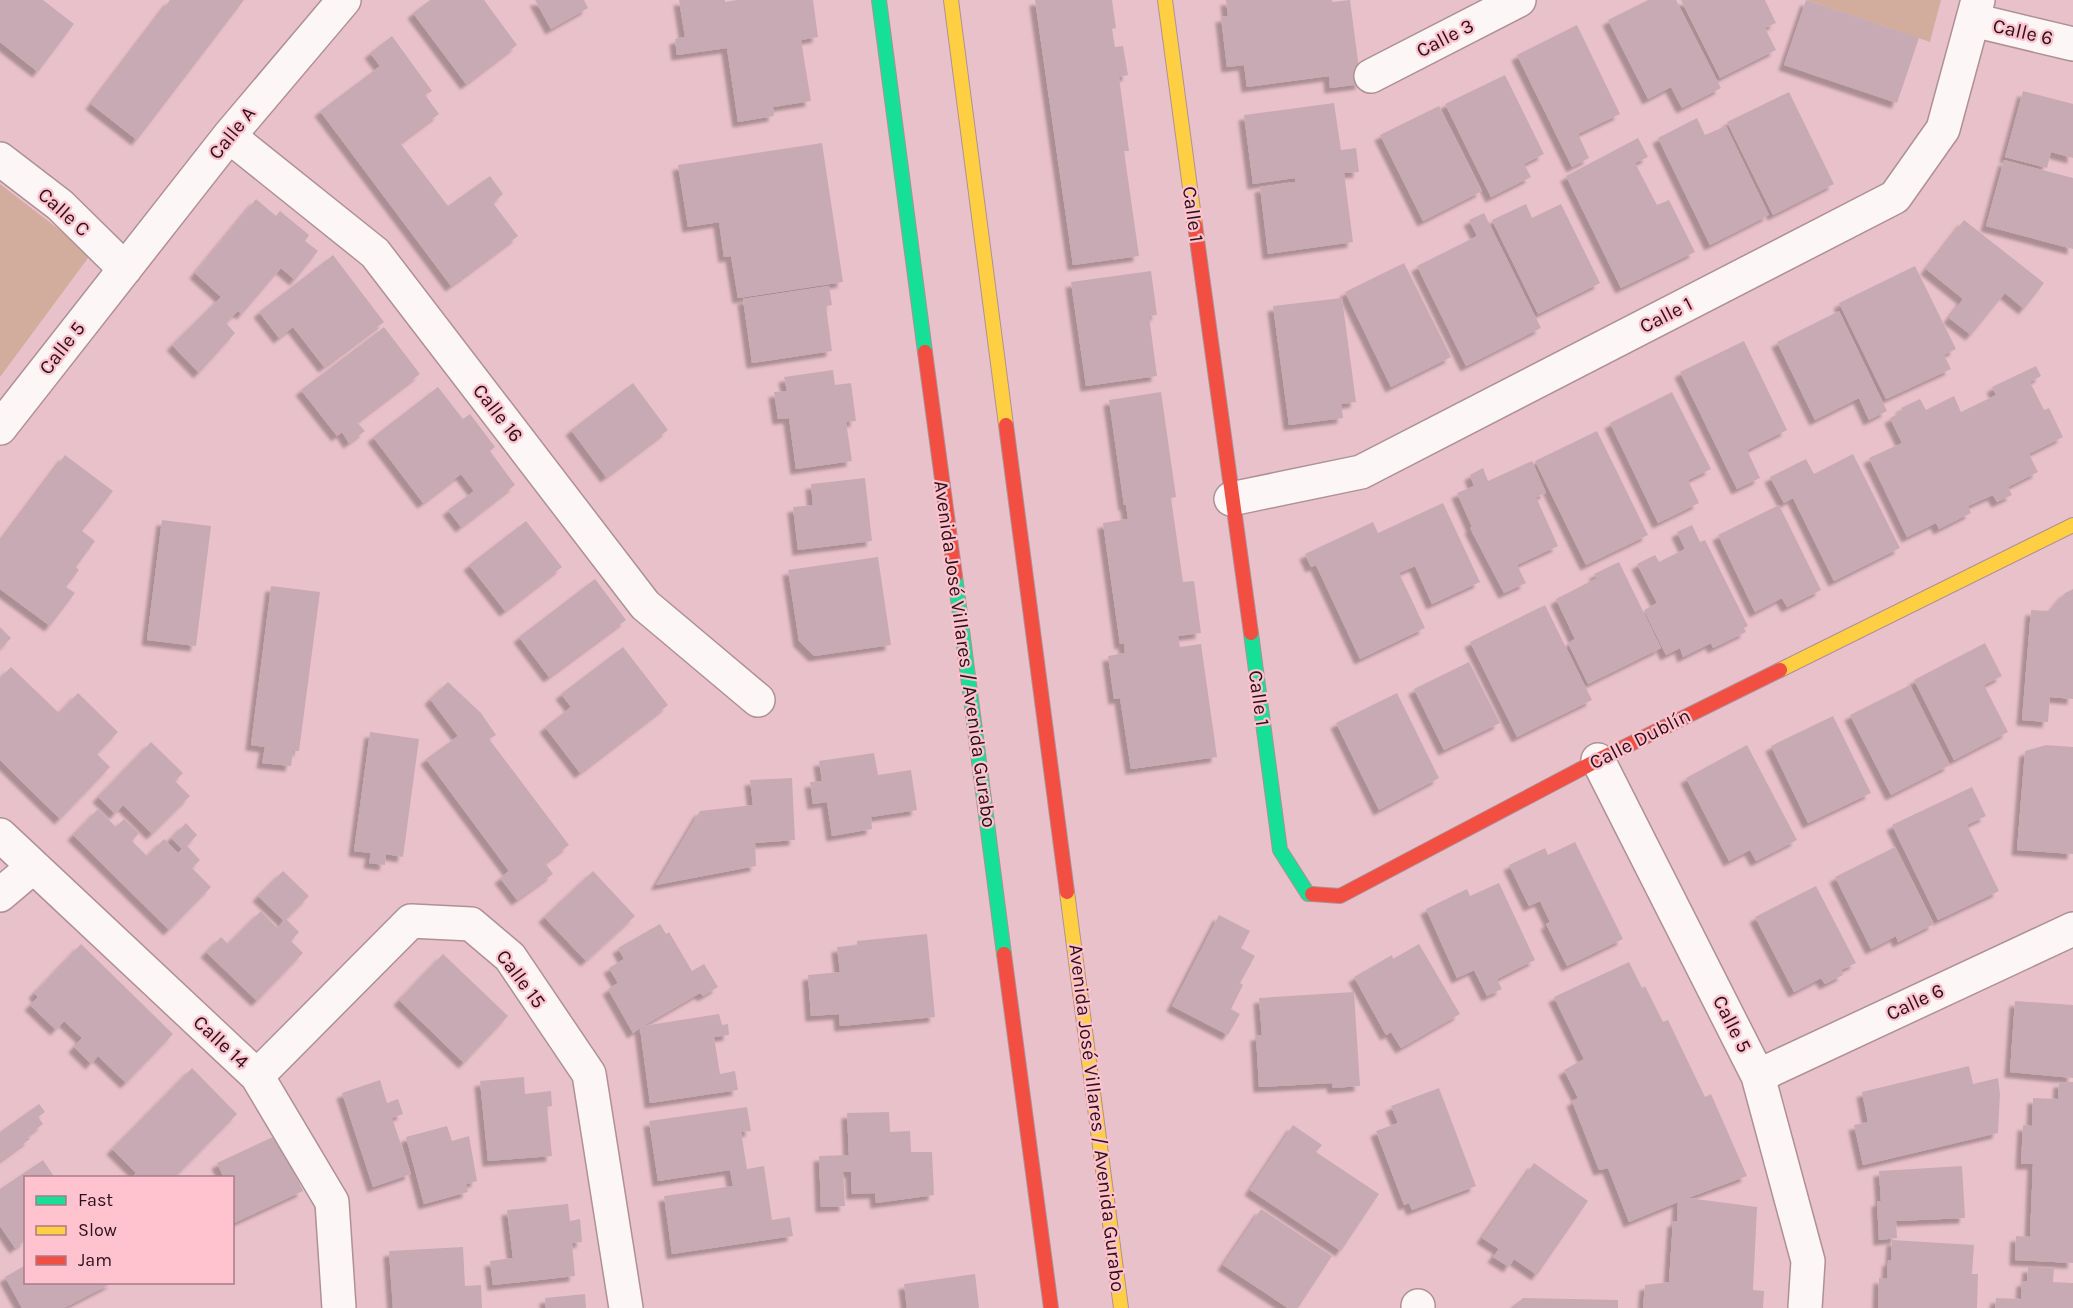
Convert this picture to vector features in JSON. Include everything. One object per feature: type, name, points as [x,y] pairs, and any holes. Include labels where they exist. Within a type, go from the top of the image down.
[{"type":"main road","name":"Avenida José Villares / Avenida Gurabo","points":[[879,0],[1051,1308]]},
{"type":"main road","name":"Avenida José Villares / Avenida Gurabo","points":[[951,0],[1121,1308]]},
{"type":"main road","name":"Calle 1","points":[[1165,0],[1272,791]]},
{"type":"main road","name":"Calle Dublín","points":[[1272,791],[1280,850],[1308,894],[1340,896],[1598,760],[2073,525]]},
{"type":"street","name":"Calle A","points":[[125,269],[229,136],[344,0]]},
{"type":"street","name":"Calle 3","points":[[1371,76],[1519,0]]},
{"type":"street","name":"Calle 1","points":[[1231,499],[1361,472],[1895,197],[1943,129],[1976,10]]},
{"type":"street","name":"Calle 6","points":[[1976,10],[2073,44]]},
{"type":"street","name":"Calle 16","points":[[229,136],[375,253],[645,605],[758,700]]},
{"type":"street","name":"Calle C","points":[[0,159],[60,205],[125,269]]},
{"type":"street","name":"Calle 5","points":[[0,428],[125,269]]},
{"type":"street","name":"Calle 5","points":[[1598,760],[1758,1076],[1808,1261],[1804,1308]]},
{"type":"street","name":"Calle 14","points":[[0,836],[257,1076],[332,1202],[339,1308]]},
{"type":"street","points":[[0,895],[33,867]]},
{"type":"street","name":"Calle 15","points":[[257,1076],[411,921],[471,924],[510,957],[588,1074],[626,1308]]},
{"type":"street","name":"Calle 6","points":[[1758,1076],[2073,929]]},
{"type":"shaded area","points":[[1806,0],[1941,0],[1930,42]]},
{"type":"shaded area","points":[[0,184],[91,254],[0,377]]},
{"type":"building","points":[[0,0],[43,0],[74,24],[38,72],[0,42]]},
{"type":"building","points":[[170,0],[244,0],[137,140],[91,104]]},
{"type":"building","points":[[430,0],[484,0],[517,45],[466,84],[413,13]]},
{"type":"building","points":[[535,0],[584,0],[588,8],[551,29]]},
{"type":"building","points":[[679,0],[725,0],[725,2],[813,0],[818,37],[801,40],[811,101],[773,107],[774,116],[738,122],[727,48],[677,55],[675,39],[685,37]]},
{"type":"building","points":[[1035,0],[1112,0],[1116,28],[1112,29],[1115,47],[1123,46],[1128,75],[1119,77],[1129,151],[1124,151],[1139,256],[1073,265]]},
{"type":"building","points":[[1226,0],[1332,0],[1332,2],[1350,0],[1361,84],[1330,88],[1329,76],[1247,87],[1244,65],[1227,67],[1221,17],[1228,16]]},
{"type":"building","points":[[1648,0],[1676,0],[1721,88],[1682,108],[1671,87],[1648,99],[1608,20]]},
{"type":"building","points":[[1681,0],[1765,0],[1776,23],[1765,28],[1776,50],[1720,78]]},
{"type":"building","points":[[1806,0],[1919,38],[1897,103],[1784,65]]},
{"type":"building","points":[[1577,25],[1620,114],[1578,134],[1589,158],[1572,167],[1517,55]]},
{"type":"building","points":[[392,36],[432,91],[425,95],[439,114],[400,143],[448,206],[490,176],[503,194],[493,203],[518,236],[451,286],[320,111],[380,66],[370,53]]},
{"type":"building","points":[[1505,75],[1544,154],[1524,164],[1531,177],[1491,197],[1445,104]]},
{"type":"building","points":[[2023,91],[2073,104],[2073,158],[2051,152],[2047,168],[2005,157]]},
{"type":"building","points":[[1789,92],[1834,184],[1773,215],[1727,122]]},
{"type":"building","points":[[1334,103],[1341,150],[1356,148],[1359,172],[1344,173],[1353,242],[1268,254],[1260,187],[1295,182],[1295,178],[1253,184],[1244,115]]},
{"type":"building","points":[[1439,106],[1482,191],[1423,221],[1380,135]]},
{"type":"building","points":[[1697,118],[1705,135],[1726,126],[1769,215],[1710,245],[1658,138]]},
{"type":"building","points":[[1638,138],[1648,157],[1635,163],[1657,205],[1669,200],[1695,252],[1621,288],[1566,176]]},
{"type":"building","points":[[822,143],[843,282],[738,298],[731,256],[724,257],[719,222],[688,227],[678,165]]},
{"type":"building","points":[[2004,160],[2073,178],[2073,249],[1986,226]]},
{"type":"building","points":[[256,199],[276,216],[280,211],[309,235],[305,241],[318,251],[295,280],[281,268],[242,314],[238,311],[226,323],[235,333],[199,373],[172,345],[221,297],[195,273]]},
{"type":"building","points":[[1526,204],[1532,218],[1561,204],[1600,283],[1538,314],[1492,220]]},
{"type":"building","points":[[1484,213],[1541,328],[1466,366],[1417,266],[1477,236],[1469,220]]},
{"type":"building","points":[[1964,220],[2044,283],[2024,309],[2005,293],[1971,335],[1949,318],[1963,299],[1926,269]]},
{"type":"building","points":[[333,255],[384,322],[324,367],[293,327],[279,338],[259,312]]},
{"type":"building","points":[[1404,263],[1451,357],[1391,387],[1345,292]]},
{"type":"building","points":[[1915,266],[1956,349],[1944,355],[1951,369],[1886,399],[1839,303]]},
{"type":"building","points":[[1151,271],[1157,315],[1149,316],[1157,376],[1086,386],[1071,282]]},
{"type":"building","points":[[829,286],[832,305],[826,306],[832,351],[752,363],[743,299]]},
{"type":"building","points":[[1342,298],[1356,402],[1341,404],[1343,418],[1289,425],[1273,306]]},
{"type":"building","points":[[1839,311],[1887,411],[1869,420],[1859,398],[1815,420],[1777,342]]},
{"type":"building","points":[[384,327],[420,374],[357,422],[365,431],[349,443],[342,432],[337,436],[301,390]]},
{"type":"building","points":[[1744,341],[1787,430],[1747,450],[1760,478],[1737,489],[1680,372]]},
{"type":"building","points":[[2036,366],[2041,376],[2030,382],[2044,410],[2049,408],[2063,437],[2029,454],[2038,472],[2008,487],[2012,495],[1997,502],[1993,495],[1968,506],[1971,513],[1939,529],[1936,523],[1907,537],[1869,458],[1902,443],[1890,418],[1903,411],[1901,408],[1920,399],[1926,410],[1954,396],[1961,412],[1996,395],[1992,387]]},
{"type":"building","points":[[833,370],[835,385],[851,383],[856,421],[846,422],[852,461],[796,469],[789,418],[778,419],[774,392],[787,391],[784,377]]},
{"type":"building","points":[[633,383],[668,430],[606,477],[571,430]]},
{"type":"building","points":[[438,387],[463,419],[470,414],[495,447],[490,451],[515,485],[461,527],[448,510],[474,491],[461,474],[423,503],[373,437]]},
{"type":"building","points":[[1161,392],[1176,497],[1171,498],[1183,582],[1194,581],[1201,633],[1178,636],[1180,647],[1201,644],[1217,757],[1131,769],[1120,698],[1114,699],[1108,656],[1125,653],[1124,643],[1120,644],[1103,523],[1128,519],[1109,400]]},
{"type":"building","points":[[1672,392],[1711,469],[1688,480],[1699,503],[1658,523],[1610,423]]},
{"type":"building","points":[[1597,431],[1648,535],[1586,565],[1535,461]]},
{"type":"building","points":[[1853,454],[1900,548],[1834,581],[1793,498],[1784,503],[1770,477],[1806,459],[1814,474]]},
{"type":"building","points":[[65,455],[113,491],[82,531],[95,541],[76,567],[79,570],[66,587],[75,593],[50,626],[0,589],[0,542]]},
{"type":"building","points":[[1532,461],[1546,493],[1536,497],[1558,546],[1517,565],[1526,583],[1504,593],[1470,528],[1472,527],[1457,493],[1474,486],[1470,475],[1483,468],[1488,481]]},
{"type":"building","points":[[865,478],[872,541],[798,550],[793,507],[813,505],[811,484]]},
{"type":"building","points":[[1443,503],[1480,582],[1432,604],[1415,566],[1399,573],[1425,628],[1360,659],[1316,565],[1311,567],[1305,554],[1373,522],[1378,533]]},
{"type":"building","points":[[1779,505],[1821,590],[1787,607],[1782,598],[1755,612],[1718,535]]},
{"type":"building","points":[[162,520],[211,526],[196,646],[147,640]]},
{"type":"building","points":[[526,521],[562,567],[505,611],[469,565]]},
{"type":"building","points":[[1692,525],[1700,542],[1705,540],[1748,626],[1744,628],[1746,632],[1713,648],[1711,643],[1683,657],[1680,648],[1666,655],[1644,610],[1657,603],[1637,564],[1655,555],[1659,562],[1685,549],[1677,532]]},
{"type":"building","points":[[878,557],[891,645],[814,656],[799,641],[788,570]]},
{"type":"building","points":[[1619,562],[1661,648],[1588,684],[1568,643],[1575,639],[1556,599],[1597,578],[1594,574]]},
{"type":"building","points":[[595,579],[626,620],[549,677],[519,637]]},
{"type":"building","points":[[271,586],[320,592],[299,751],[293,751],[291,766],[262,763],[265,747],[251,745]]},
{"type":"building","points":[[2073,589],[2073,699],[2050,697],[2048,722],[2022,720],[2031,610],[2050,611],[2065,593]]},
{"type":"building","points":[[1545,605],[1592,700],[1517,737],[1470,642]]},
{"type":"building","points":[[0,627],[11,638],[0,649]]},
{"type":"building","points":[[1985,643],[2002,676],[1984,685],[2008,732],[1954,760],[1914,680]]},
{"type":"building","points":[[623,647],[668,705],[580,773],[545,727],[571,707],[561,694]]},
{"type":"building","points":[[1469,662],[1500,723],[1444,750],[1414,689]]},
{"type":"building","points":[[11,667],[59,713],[78,693],[118,732],[97,754],[110,767],[60,819],[0,760],[0,678]]},
{"type":"building","points":[[448,682],[481,713],[496,735],[489,739],[569,845],[545,863],[553,874],[517,900],[500,878],[509,871],[426,759],[458,736],[430,699]]},
{"type":"building","points":[[1910,685],[1950,765],[1891,795],[1850,715]]},
{"type":"building","points":[[1397,693],[1439,778],[1379,810],[1336,723]]},
{"type":"building","points":[[1833,716],[1871,793],[1808,823],[1771,746]]},
{"type":"building","points":[[370,732],[419,739],[403,857],[386,854],[385,865],[369,863],[371,853],[354,851]]},
{"type":"building","points":[[151,742],[183,773],[175,781],[190,796],[152,834],[123,805],[115,814],[98,797]]},
{"type":"building","points":[[1747,745],[1797,840],[1756,861],[1750,850],[1729,861],[1686,778]]},
{"type":"building","points":[[2046,745],[2073,747],[2073,854],[2017,850],[2025,751]]},
{"type":"building","points":[[874,753],[878,775],[911,770],[917,810],[871,817],[872,829],[832,836],[827,802],[813,804],[810,782],[822,781],[819,761]]},
{"type":"building","points":[[792,778],[795,840],[755,843],[756,866],[656,885],[700,811],[753,805],[750,780]]},
{"type":"building","points":[[1972,787],[1986,816],[1967,825],[1999,891],[1938,920],[1892,825]]},
{"type":"building","points":[[98,809],[116,827],[124,819],[139,833],[132,841],[147,856],[164,839],[178,853],[182,849],[171,838],[186,823],[197,835],[187,846],[200,860],[192,868],[211,887],[169,930],[73,835]]},
{"type":"building","points":[[1575,842],[1623,939],[1567,966],[1546,924],[1550,922],[1540,901],[1529,906],[1509,865],[1545,848],[1548,855]]},
{"type":"building","points":[[1895,847],[1934,924],[1898,942],[1896,936],[1871,949],[1835,877]]},
{"type":"building","points":[[283,871],[309,896],[286,919],[299,932],[291,941],[303,953],[257,1001],[206,952],[221,937],[228,944],[261,911],[277,928],[284,921],[258,896]]},
{"type":"building","points":[[593,871],[635,916],[586,961],[544,917]]},
{"type":"building","points":[[1499,883],[1535,960],[1497,979],[1502,989],[1487,996],[1474,970],[1457,978],[1426,909],[1467,889],[1470,896]]},
{"type":"building","points":[[1816,886],[1856,963],[1841,970],[1843,975],[1825,984],[1821,978],[1794,992],[1755,917]]},
{"type":"building","points":[[1219,915],[1250,931],[1241,948],[1255,956],[1240,983],[1243,985],[1231,1009],[1240,1014],[1228,1035],[1172,1006]]},
{"type":"building","points":[[660,924],[666,934],[669,932],[692,971],[704,964],[718,987],[703,996],[700,993],[643,1026],[719,1014],[722,1025],[728,1024],[729,1035],[714,1037],[720,1074],[735,1071],[738,1090],[650,1103],[640,1028],[633,1033],[608,989],[618,983],[609,968],[624,959],[618,948]]},
{"type":"building","points":[[927,934],[935,1017],[840,1026],[839,1014],[811,1016],[808,975],[840,972],[837,947],[857,945],[857,941]]},
{"type":"building","points":[[81,944],[173,1034],[126,1083],[98,1056],[91,1064],[74,1047],[82,1038],[64,1021],[56,1030],[30,1005],[38,997],[34,993]]},
{"type":"building","points":[[1419,944],[1460,1014],[1401,1048],[1391,1032],[1386,1035],[1354,977],[1392,955],[1393,959]]},
{"type":"building","points":[[443,954],[508,1016],[464,1063],[399,1000]]},
{"type":"building","points":[[1629,962],[1642,988],[1645,986],[1663,1022],[1668,1020],[1705,1097],[1711,1094],[1747,1176],[1688,1198],[1757,1207],[1753,1290],[1764,1291],[1763,1308],[1643,1308],[1645,1285],[1669,1282],[1673,1221],[1677,1221],[1678,1202],[1629,1222],[1608,1168],[1599,1170],[1572,1101],[1578,1098],[1564,1070],[1584,1059],[1554,997]]},
{"type":"building","points":[[1354,992],[1360,1086],[1333,1088],[1332,1083],[1259,1087],[1256,1035],[1262,1035],[1259,998]]},
{"type":"building","points":[[2015,1001],[2073,1005],[2073,1078],[2010,1072]]},
{"type":"building","points":[[1969,1066],[1973,1084],[1998,1078],[2000,1094],[1998,1133],[1863,1165],[1854,1125],[1868,1122],[1862,1092]]},
{"type":"building","points":[[192,1068],[237,1114],[176,1176],[133,1176],[136,1173],[112,1149]]},
{"type":"building","points":[[524,1077],[525,1094],[551,1091],[552,1106],[547,1107],[552,1156],[488,1161],[480,1081]]},
{"type":"building","points":[[380,1080],[387,1103],[398,1099],[403,1114],[392,1118],[411,1174],[373,1187],[342,1093]]},
{"type":"building","points":[[2059,1082],[2073,1082],[2073,1263],[2015,1260],[2016,1236],[2030,1237],[2033,1164],[2021,1164],[2023,1125],[2032,1126],[2033,1098],[2058,1099]]},
{"type":"building","points":[[1439,1088],[1476,1186],[1412,1210],[1409,1203],[1404,1205],[1376,1131],[1398,1123],[1391,1106]]},
{"type":"building","points":[[39,1104],[45,1112],[38,1117],[43,1124],[27,1136],[30,1139],[0,1161],[0,1132]]},
{"type":"building","points":[[747,1107],[751,1131],[741,1132],[747,1169],[764,1166],[772,1220],[790,1217],[793,1236],[672,1254],[664,1196],[733,1186],[730,1170],[658,1181],[649,1121]]},
{"type":"building","points":[[889,1112],[890,1132],[910,1131],[911,1152],[932,1152],[934,1195],[876,1203],[875,1193],[852,1194],[851,1172],[843,1172],[845,1206],[821,1207],[819,1156],[849,1155],[847,1113]]},
{"type":"building","points":[[1293,1125],[1322,1145],[1316,1152],[1379,1194],[1341,1251],[1250,1190]]},
{"type":"building","points":[[447,1126],[452,1141],[469,1136],[477,1181],[466,1184],[468,1192],[424,1204],[406,1137]]},
{"type":"building","points":[[277,1135],[303,1191],[234,1223],[234,1176],[223,1176],[217,1163]]},
{"type":"building","points":[[43,1160],[54,1176],[24,1176],[24,1241],[15,1248],[0,1226],[0,1189]]},
{"type":"building","points":[[1534,1163],[1588,1201],[1537,1275],[1514,1259],[1509,1267],[1493,1257],[1499,1249],[1482,1238]]},
{"type":"building","points":[[1962,1166],[1965,1218],[1896,1221],[1897,1238],[1879,1240],[1877,1201],[1881,1201],[1879,1171]]},
{"type":"building","points":[[568,1204],[570,1221],[580,1219],[582,1242],[572,1243],[575,1276],[493,1285],[490,1261],[513,1258],[507,1210]]},
{"type":"building","points":[[1261,1209],[1332,1256],[1298,1308],[1288,1308],[1223,1265]]},
{"type":"building","points":[[1892,1240],[1974,1245],[1972,1274],[1978,1274],[1977,1308],[1878,1308],[1879,1278],[1887,1279]]},
{"type":"building","points":[[463,1247],[465,1286],[481,1285],[482,1308],[393,1308],[389,1251]]},
{"type":"building","points":[[24,1266],[24,1284],[110,1284],[64,1308],[22,1308],[5,1277]]},
{"type":"building","points":[[2028,1267],[2054,1268],[2053,1282],[2073,1283],[2073,1308],[1995,1308],[1996,1298],[2021,1299],[2022,1281],[2027,1281]]},
{"type":"building","points":[[975,1274],[979,1308],[907,1308],[904,1284]]},
{"type":"building","points":[[585,1294],[586,1308],[546,1308],[545,1298]]},
{"type":"building","points":[[1523,1298],[1618,1300],[1618,1308],[1513,1308]]},
{"type":"traffic: fast","points":[[879,0],[925,352]]},
{"type":"traffic: fast","points":[[955,576],[1004,954]]},
{"type":"traffic: fast","points":[[1251,633],[1280,850],[1308,894],[1312,894]]},
{"type":"traffic: slow","points":[[951,0],[1006,425]]},
{"type":"traffic: slow","points":[[1165,0],[1195,225]]},
{"type":"traffic: slow","points":[[1780,670],[2073,525]]},
{"type":"traffic: slow","points":[[1067,892],[1121,1308]]},
{"type":"traffic: jam","points":[[1195,225],[1251,633]]},
{"type":"traffic: jam","points":[[925,352],[955,576]]},
{"type":"traffic: jam","points":[[1006,425],[1067,892]]},
{"type":"traffic: jam","points":[[1312,894],[1340,896],[1598,760],[1780,670]]},
{"type":"traffic: jam","points":[[1004,954],[1051,1308]]}]
